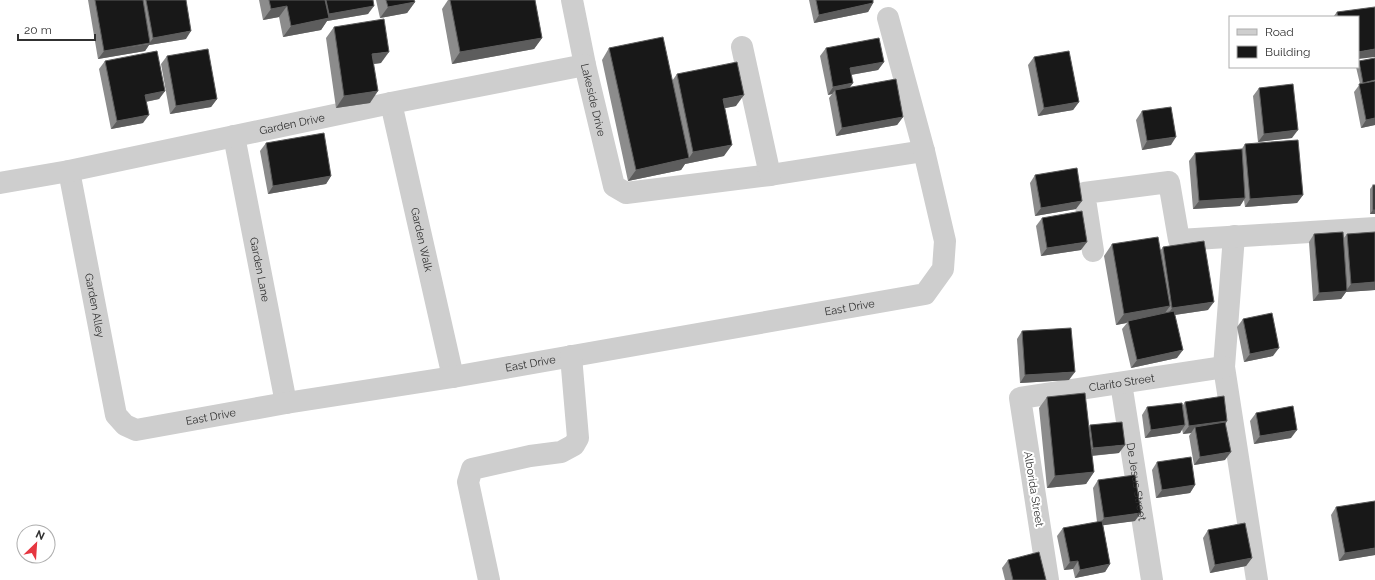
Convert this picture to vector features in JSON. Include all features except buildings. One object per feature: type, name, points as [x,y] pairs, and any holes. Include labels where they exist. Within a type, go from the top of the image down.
[{"type":"street","name":"Lakeside Drive","points":[[572,0],[585,66],[614,186],[626,193],[770,175]]},
{"type":"street","points":[[742,47],[770,175],[924,151],[888,18]]},
{"type":"street","name":"Garden Drive","points":[[0,183],[69,171],[390,103],[585,66]]},
{"type":"street","name":"Garden Walk","points":[[390,103],[453,377]]},
{"type":"street","name":"Garden Lane","points":[[234,136],[286,403]]},
{"type":"street","name":"East Drive","points":[[136,430],[286,403],[453,377],[925,294],[943,269],[945,241],[924,151]]},
{"type":"street","name":"Garden Alley","points":[[69,171],[116,415],[125,425],[136,430]]},
{"type":"street","points":[[1093,251],[1084,193],[1169,182],[1179,240],[1375,228]]},
{"type":"street","points":[[1234,236],[1224,367],[1257,580]]},
{"type":"street","points":[[489,580],[468,482],[469,475],[472,469],[530,456],[561,452],[574,445],[578,438],[571,356]]},
{"type":"street","name":"Clarito Street","points":[[1020,398],[1224,367]]},
{"type":"street","name":"De Jesus Street","points":[[1121,383],[1152,580]]},
{"type":"street","name":"Alborida Street","points":[[1020,398],[1048,580]]}]
